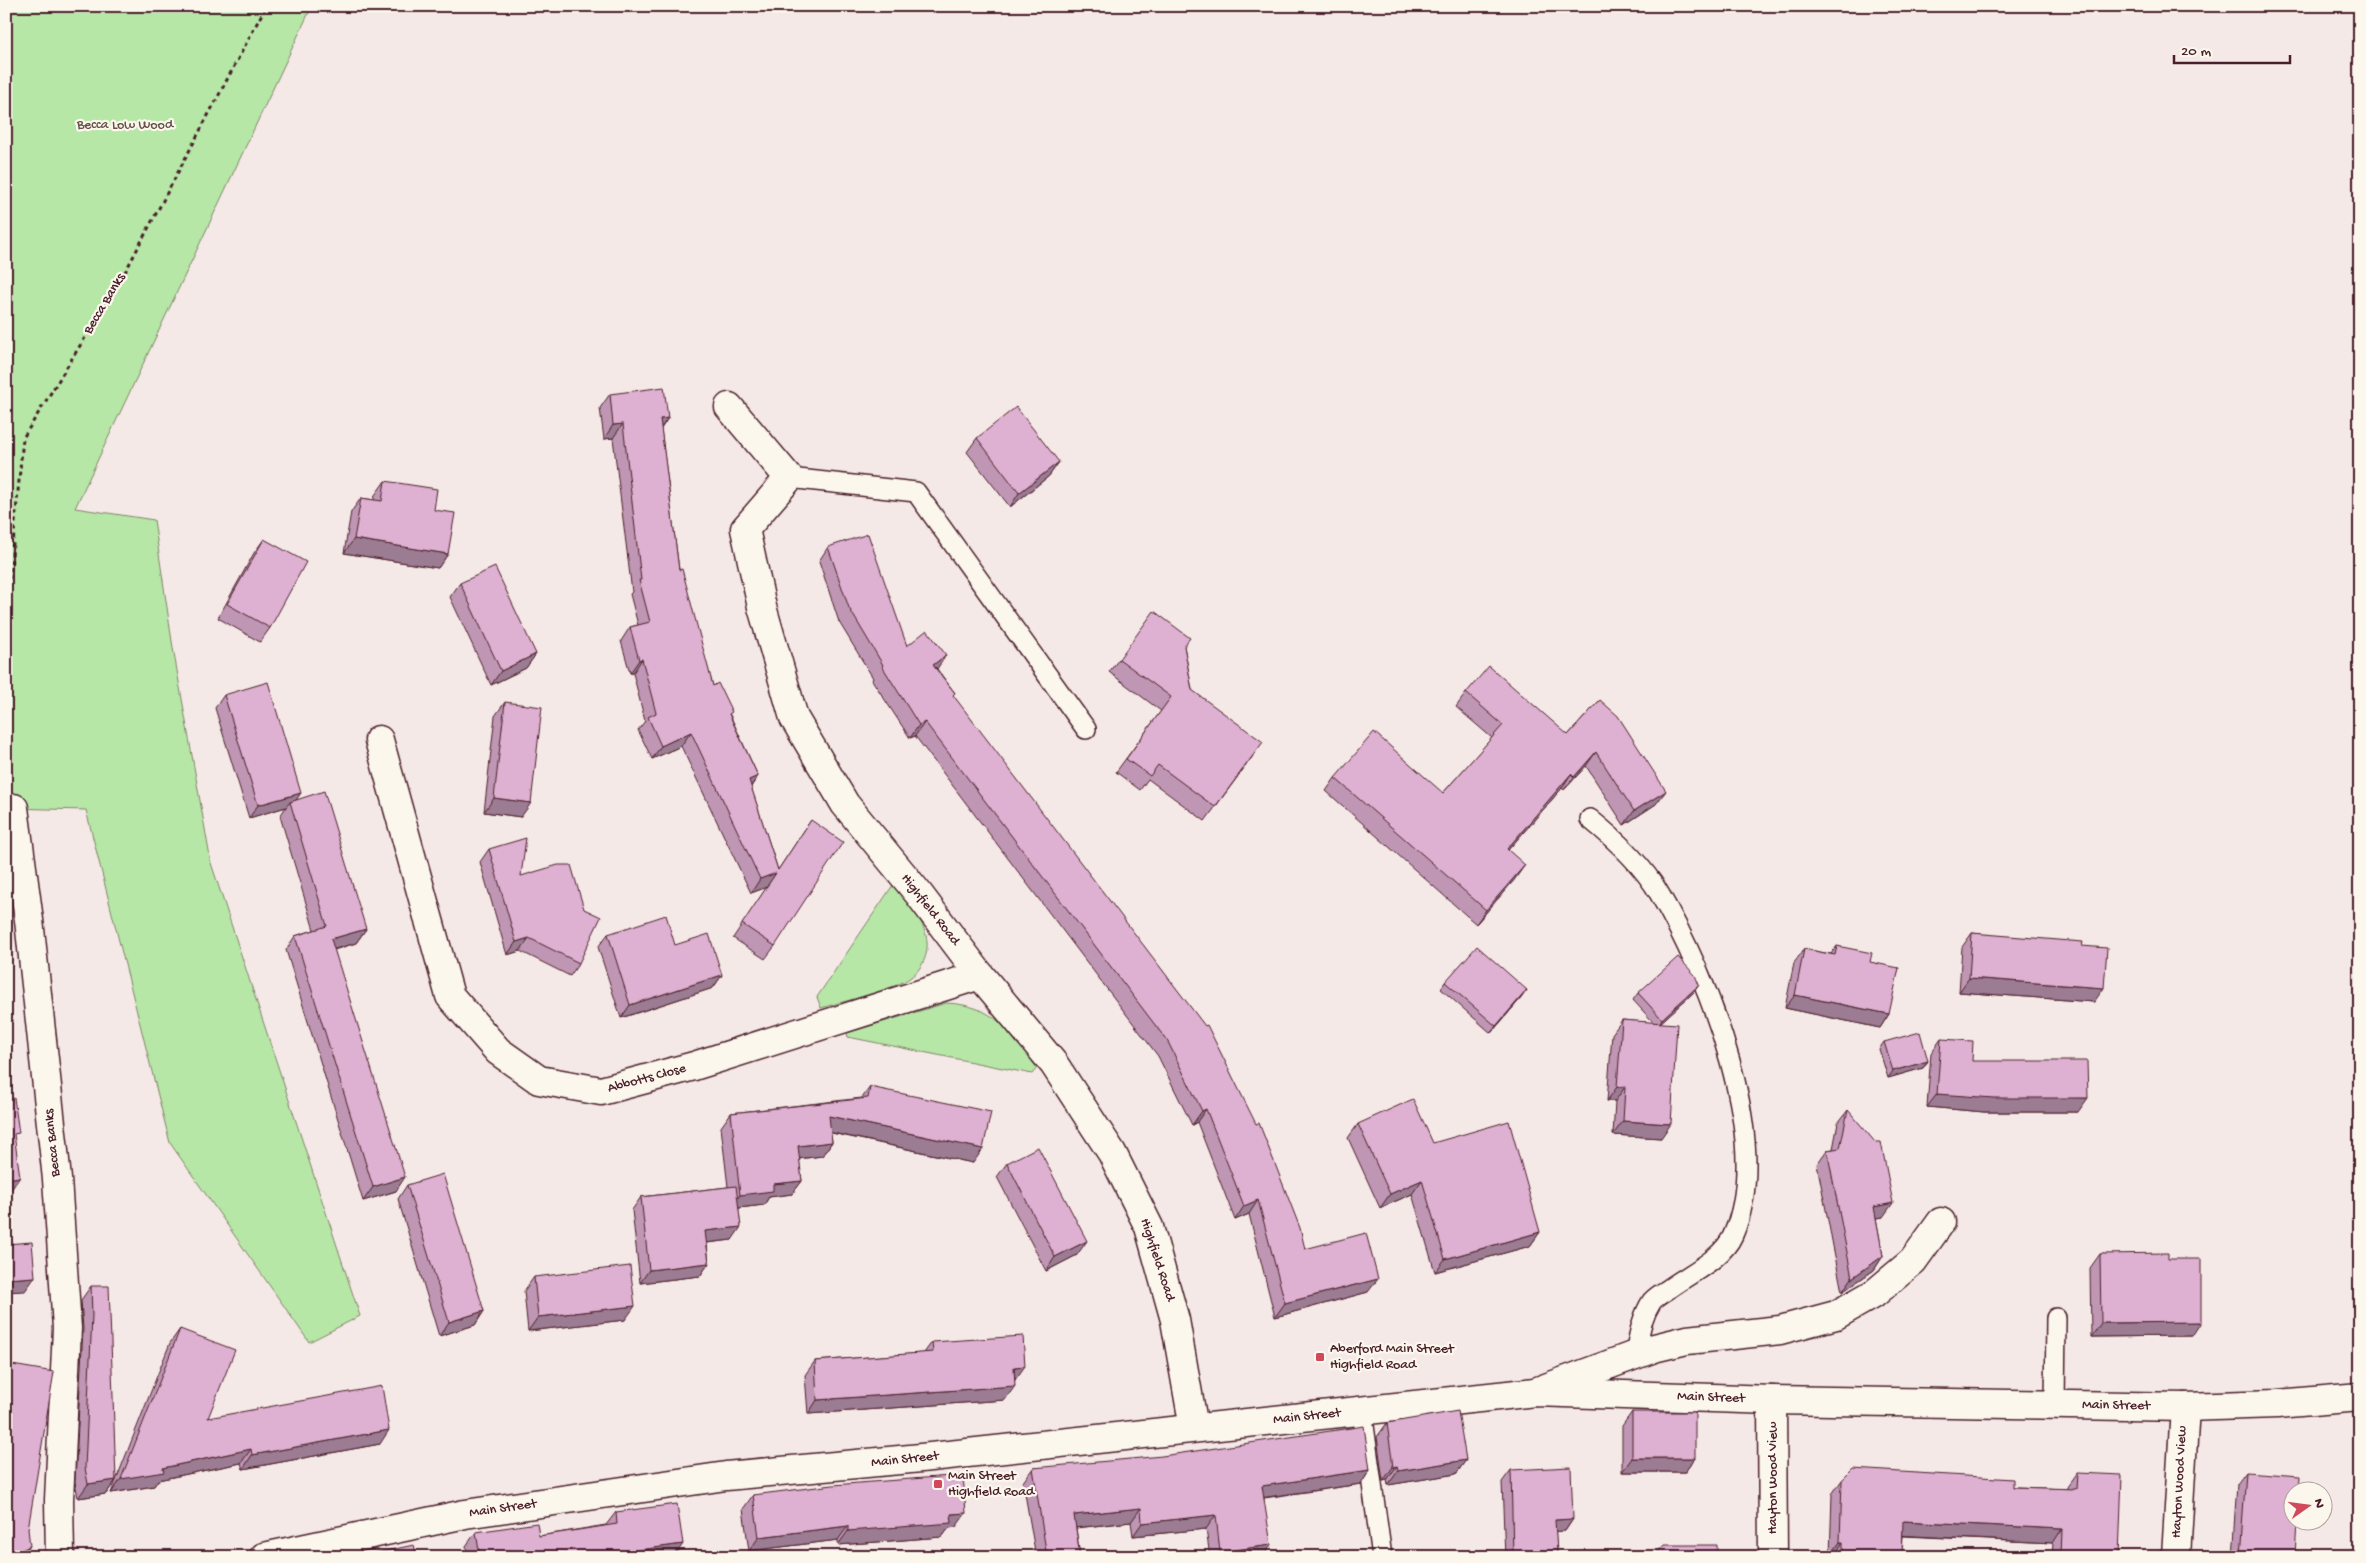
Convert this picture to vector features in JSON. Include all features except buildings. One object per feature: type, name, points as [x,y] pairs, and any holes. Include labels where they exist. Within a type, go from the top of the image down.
[{"type":"street","points":[[729,407],[789,478]]},
{"type":"street","name":"Highfield Road","points":[[789,478],[745,529],[762,607],[794,718],[845,804],[918,893],[980,975],[1054,1064],[1112,1153],[1149,1226],[1175,1320],[1194,1428]]},
{"type":"street","name":"Abbotts Close","points":[[380,740],[450,996],[498,1051],[539,1080],[601,1091],[694,1066],[980,975]]},
{"type":"street","name":"Becca Banks","points":[[14,808],[29,920],[57,1180],[67,1328],[59,1500],[60,1557]]},
{"type":"street","points":[[1535,1392],[1635,1355],[1687,1340],[1780,1330],[1836,1315],[1876,1293],[1913,1261],[1941,1222]]},
{"type":"street","name":"Main Street","points":[[264,1557],[466,1514],[726,1476],[921,1458],[1535,1392],[1772,1400],[2185,1407],[2277,1404],[2360,1397]]},
{"type":"street","name":"Hayton Wood View","points":[[1772,1400],[1773,1557]]},
{"type":"street","name":"Hayton Wood View","points":[[2176,1557],[2185,1407]]},
{"type":"lane","points":[[789,478],[916,492],[1086,729]]},
{"type":"lane","points":[[1590,819],[1621,843],[1659,892],[1691,956],[1714,1012],[1731,1069],[1746,1150],[1746,1178],[1742,1210],[1732,1237],[1718,1255],[1654,1300],[1642,1319],[1635,1355]]},
{"type":"lane","points":[[2055,1405],[2056,1318]]},
{"type":"lane","points":[[1362,1411],[1382,1557]]},
{"type":"path","name":"Becca Banks","points":[[6,619],[23,438],[123,276],[266,6]]},
{"type":"path","points":[[6,731],[14,808]]},
{"type":"green space","name":"Becca Low Wood","points":[[6,6],[312,6],[75,508],[154,520],[173,648],[211,863],[360,1316],[309,1342],[170,1143],[86,810],[6,808]]},
{"type":"green space","points":[[893,885],[914,911],[924,929],[927,949],[924,961],[916,972],[904,982],[868,995],[821,1008],[817,997]]},
{"type":"green space","points":[[946,1003],[977,1009],[1000,1022],[1037,1068],[1032,1074],[848,1037],[847,1033]]},
{"type":"place","name":"Aberford Main Street Highfield Road","points":[[1320,1357]]},
{"type":"place","name":"Main Street Highfield Road","points":[[938,1484]]}]
